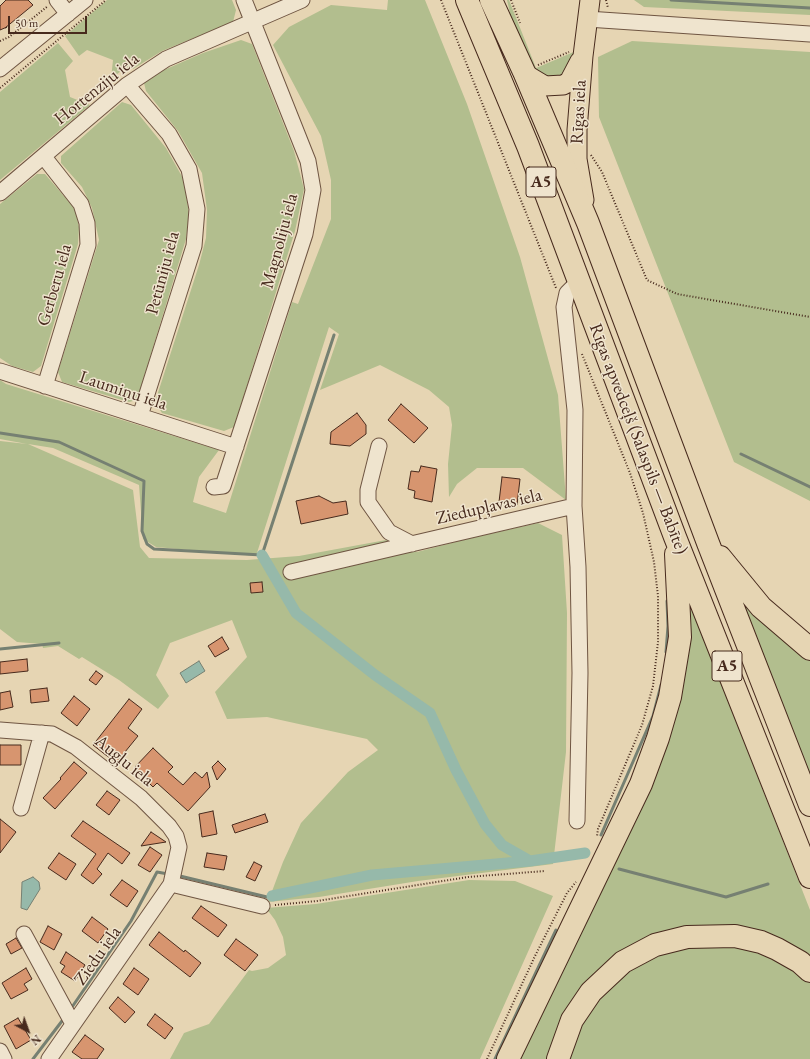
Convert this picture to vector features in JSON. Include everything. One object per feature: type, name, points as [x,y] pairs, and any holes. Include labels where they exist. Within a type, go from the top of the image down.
[{"type":"highway","name":"Rīgas apvedceļš (Salaspils — Babīte)","points":[[467,0],[528,146],[675,537],[810,877]]},
{"type":"highway","name":"Rīgas apvedceļš (Salaspils — Babīte)","points":[[491,0],[531,70],[708,543],[810,806]]},
{"type":"highway","points":[[508,1059],[640,784],[658,738],[670,697],[680,637],[675,537]]},
{"type":"highway","points":[[708,543],[761,607],[810,649]]},
{"type":"highway","points":[[558,1059],[572,1020],[591,992],[623,962],[655,946],[687,937],[735,936],[761,942],[777,949],[800,962],[810,971]]},
{"type":"main road","name":"Rīgas iela","points":[[588,223],[577,159],[576,130],[583,52],[590,0]]},
{"type":"main road","points":[[531,70],[541,85],[563,85],[569,82],[583,52]]},
{"type":"street","points":[[0,69],[85,0]]},
{"type":"street","name":"Magnoliju iela","points":[[214,487],[223,486],[236,447],[305,234],[313,190],[308,160],[244,0]]},
{"type":"street","name":"Hortenziju iela","points":[[0,193],[127,85],[166,60],[302,0]]},
{"type":"street","points":[[53,2],[68,14]]},
{"type":"street","points":[[587,19],[810,34]]},
{"type":"street","name":"Petūniju iela","points":[[127,85],[169,134],[189,169],[197,209],[194,246],[140,416]]},
{"type":"street","name":"Gerberu iela","points":[[44,157],[81,204],[87,223],[88,245],[45,386]]},
{"type":"street","points":[[576,821],[580,673],[578,567],[574,506],[574,410],[564,307],[567,293],[572,288],[580,286]]},
{"type":"street","name":"Laumiņu iela","points":[[0,371],[236,447]]},
{"type":"street","points":[[379,446],[368,490],[368,502],[389,532],[412,544]]},
{"type":"street","name":"Ziedupļavas iela","points":[[291,572],[574,506]]},
{"type":"street","name":"Augļu iela","points":[[0,730],[52,734],[76,747],[141,798],[169,826],[176,836],[179,847],[173,878]]},
{"type":"street","points":[[21,808],[42,733]]},
{"type":"street","points":[[173,878],[262,906]]},
{"type":"street","name":"Ziedu iela","points":[[49,1059],[173,878]]},
{"type":"street","points":[[24,934],[73,1024]]},
{"type":"street","points":[[0,1051],[4,1059]]},
{"type":"path","points":[[0,88],[106,0]]},
{"type":"path","points":[[511,0],[523,28]]},
{"type":"path","points":[[0,41],[9,37],[53,2]]},
{"type":"path","points":[[531,70],[578,48],[583,52]]},
{"type":"path","points":[[591,154],[602,172],[647,280],[677,294],[810,316]]},
{"type":"path","points":[[262,906],[317,902],[468,877],[545,871]]},
{"type":"green space","points":[[107,0],[232,0],[236,10],[233,22],[162,51],[133,69],[126,67],[111,79],[113,60],[87,50],[79,56],[65,36]]},
{"type":"green space","points":[[388,0],[425,0],[467,104],[520,257],[558,395],[566,500],[523,468],[477,468],[457,484],[449,497],[448,464],[452,425],[449,407],[429,390],[380,365],[320,390],[339,334],[329,327],[256,556],[156,547],[143,539],[139,485],[53,448],[28,444],[133,490],[140,547],[149,558],[247,560],[299,556],[386,540],[417,552],[538,523],[562,535],[567,613],[566,752],[553,864],[418,881],[319,897],[268,902],[283,862],[301,823],[348,772],[378,750],[367,739],[267,717],[227,719],[215,692],[247,657],[232,620],[170,643],[156,675],[169,696],[158,709],[119,680],[82,657],[79,659],[58,646],[43,648],[42,644],[17,642],[0,629],[0,441],[27,444],[0,439],[0,380],[6,384],[219,450],[199,477],[193,502],[226,513],[292,302],[298,304],[331,219],[331,180],[321,136],[273,45],[289,27],[331,5],[387,10]]},
{"type":"green space","points":[[507,0],[509,0],[536,68],[576,51],[559,81],[537,75],[511,18]]},
{"type":"green space","points":[[634,0],[810,0],[810,15],[644,7]]},
{"type":"green space","points":[[241,40],[252,44],[294,151],[304,189],[295,231],[234,427],[224,431],[162,413],[155,402],[199,265],[206,238],[207,210],[202,173],[178,131],[146,91],[144,83],[164,70],[203,53]]},
{"type":"green space","points":[[632,41],[810,52],[810,501],[734,462],[599,117],[598,57]]},
{"type":"green space","points":[[58,43],[73,61],[65,70],[70,97],[90,105],[0,180],[0,92]]},
{"type":"green space","points":[[122,102],[131,105],[166,148],[184,180],[189,214],[186,239],[137,400],[129,402],[62,382],[58,372],[99,240],[92,208],[82,187],[61,163],[61,156]]},
{"type":"green space","points":[[37,174],[45,174],[75,209],[79,227],[78,244],[41,366],[33,372],[12,366],[0,358],[0,204]]},
{"type":"green space","points":[[736,587],[810,651],[810,775]]},
{"type":"green space","points":[[690,610],[693,612],[810,910],[810,962],[772,939],[642,942],[551,1059],[517,1059],[685,668]]},
{"type":"green space","points":[[469,880],[515,881],[553,896],[480,1059],[170,1059],[184,1033],[209,1024],[249,970],[252,971],[268,968],[286,955],[283,937],[275,920],[266,908],[316,904]]},
{"type":"green space","points":[[698,942],[753,948],[810,980],[810,1059],[567,1059],[575,1035],[602,991],[645,958]]},
{"type":"shaded area","points":[[199,661],[205,671],[186,683],[180,673]]},
{"type":"shaded area","points":[[33,877],[39,882],[40,889],[27,910],[21,908],[22,882]]},
{"type":"building","points":[[6,0],[28,0],[33,5],[5,28],[0,30],[0,6]]},
{"type":"building","points":[[401,404],[428,428],[414,443],[388,420]]},
{"type":"building","points":[[357,413],[366,425],[366,434],[350,446],[330,444],[331,432]]},
{"type":"building","points":[[421,466],[437,469],[432,502],[414,498],[415,491],[408,489],[411,471],[419,472]]},
{"type":"building","points":[[502,477],[520,479],[517,505],[499,502]]},
{"type":"building","points":[[319,496],[333,503],[346,501],[348,514],[301,524],[296,501]]},
{"type":"building","points":[[262,582],[263,592],[251,593],[250,583]]},
{"type":"building","points":[[222,637],[229,649],[215,657],[208,646]]},
{"type":"building","points":[[27,659],[28,671],[0,674],[0,662]]},
{"type":"building","points":[[96,671],[103,676],[96,685],[89,680]]},
{"type":"building","points":[[47,688],[49,701],[31,703],[30,690]]},
{"type":"building","points":[[10,691],[13,707],[0,710],[0,693]]},
{"type":"building","points":[[74,696],[90,709],[77,726],[61,713]]},
{"type":"building","points":[[129,699],[142,709],[128,728],[138,736],[116,763],[93,745]]},
{"type":"building","points":[[0,745],[21,745],[21,765],[0,765]]},
{"type":"building","points":[[153,748],[173,767],[168,772],[183,785],[195,772],[202,778],[207,772],[210,787],[188,811],[157,783],[153,787],[134,768]]},
{"type":"building","points":[[218,761],[226,769],[217,780],[212,767]]},
{"type":"building","points":[[74,762],[87,773],[55,809],[43,798],[61,779],[60,778]]},
{"type":"building","points":[[107,791],[120,800],[109,815],[96,805]]},
{"type":"building","points":[[213,811],[217,834],[202,837],[199,814]]},
{"type":"building","points":[[265,814],[268,822],[235,833],[232,825]]},
{"type":"building","points":[[0,819],[16,832],[0,853]]},
{"type":"building","points":[[83,821],[130,853],[122,864],[108,853],[97,869],[102,874],[93,884],[81,875],[96,854],[71,836]]},
{"type":"building","points":[[151,832],[166,842],[141,846]]},
{"type":"building","points":[[150,847],[162,855],[150,872],[138,865]]},
{"type":"building","points":[[59,853],[76,864],[66,880],[48,868]]},
{"type":"building","points":[[207,853],[227,856],[224,870],[204,867]]},
{"type":"building","points":[[254,862],[262,866],[255,881],[246,877]]},
{"type":"building","points":[[122,880],[138,891],[127,907],[110,895]]},
{"type":"building","points":[[201,906],[227,925],[218,937],[192,918]]},
{"type":"building","points":[[92,917],[108,929],[98,943],[82,931]]},
{"type":"building","points":[[48,926],[62,934],[54,950],[40,942]]},
{"type":"building","points":[[159,932],[184,952],[185,950],[201,963],[190,977],[149,945]]},
{"type":"building","points":[[16,938],[22,948],[11,954],[6,944]]},
{"type":"building","points":[[236,939],[258,955],[245,971],[224,955]]},
{"type":"building","points":[[66,952],[85,965],[75,981],[61,972],[65,966],[60,963]]},
{"type":"building","points":[[26,968],[32,979],[24,984],[28,990],[11,999],[2,983]]},
{"type":"building","points":[[134,968],[149,979],[138,995],[123,984]]},
{"type":"building","points":[[118,997],[135,1012],[125,1023],[109,1008]]},
{"type":"building","points":[[155,1014],[173,1028],[165,1039],[147,1025]]},
{"type":"building","points":[[18,1018],[31,1040],[16,1049],[4,1026]]},
{"type":"building","points":[[85,1035],[104,1049],[97,1059],[82,1059],[72,1052]]},
{"type":"waterway","points":[[671,0],[810,8]]},
{"type":"waterway","points":[[0,433],[59,442],[144,481],[142,531],[147,544],[154,549],[262,555],[334,335]]},
{"type":"waterway","points":[[741,454],[810,487]]},
{"type":"waterway","points":[[262,555],[296,613],[375,675],[430,713],[456,770],[485,824],[502,845],[530,861]]},
{"type":"waterway","points":[[666,652],[668,626],[667,601]]},
{"type":"waterway","points":[[0,649],[59,643]]},
{"type":"waterway","points":[[601,835],[653,716],[661,685]]},
{"type":"waterway","points":[[272,896],[372,875],[530,861],[585,853]]},
{"type":"waterway","points":[[619,869],[726,897],[768,884]]},
{"type":"waterway","points":[[70,1010],[131,921],[157,872],[168,874]]},
{"type":"waterway","points":[[180,876],[267,897],[272,896]]},
{"type":"waterway","points":[[495,1059],[556,930]]},
{"type":"waterway","points":[[33,1059],[62,1021]]}]
